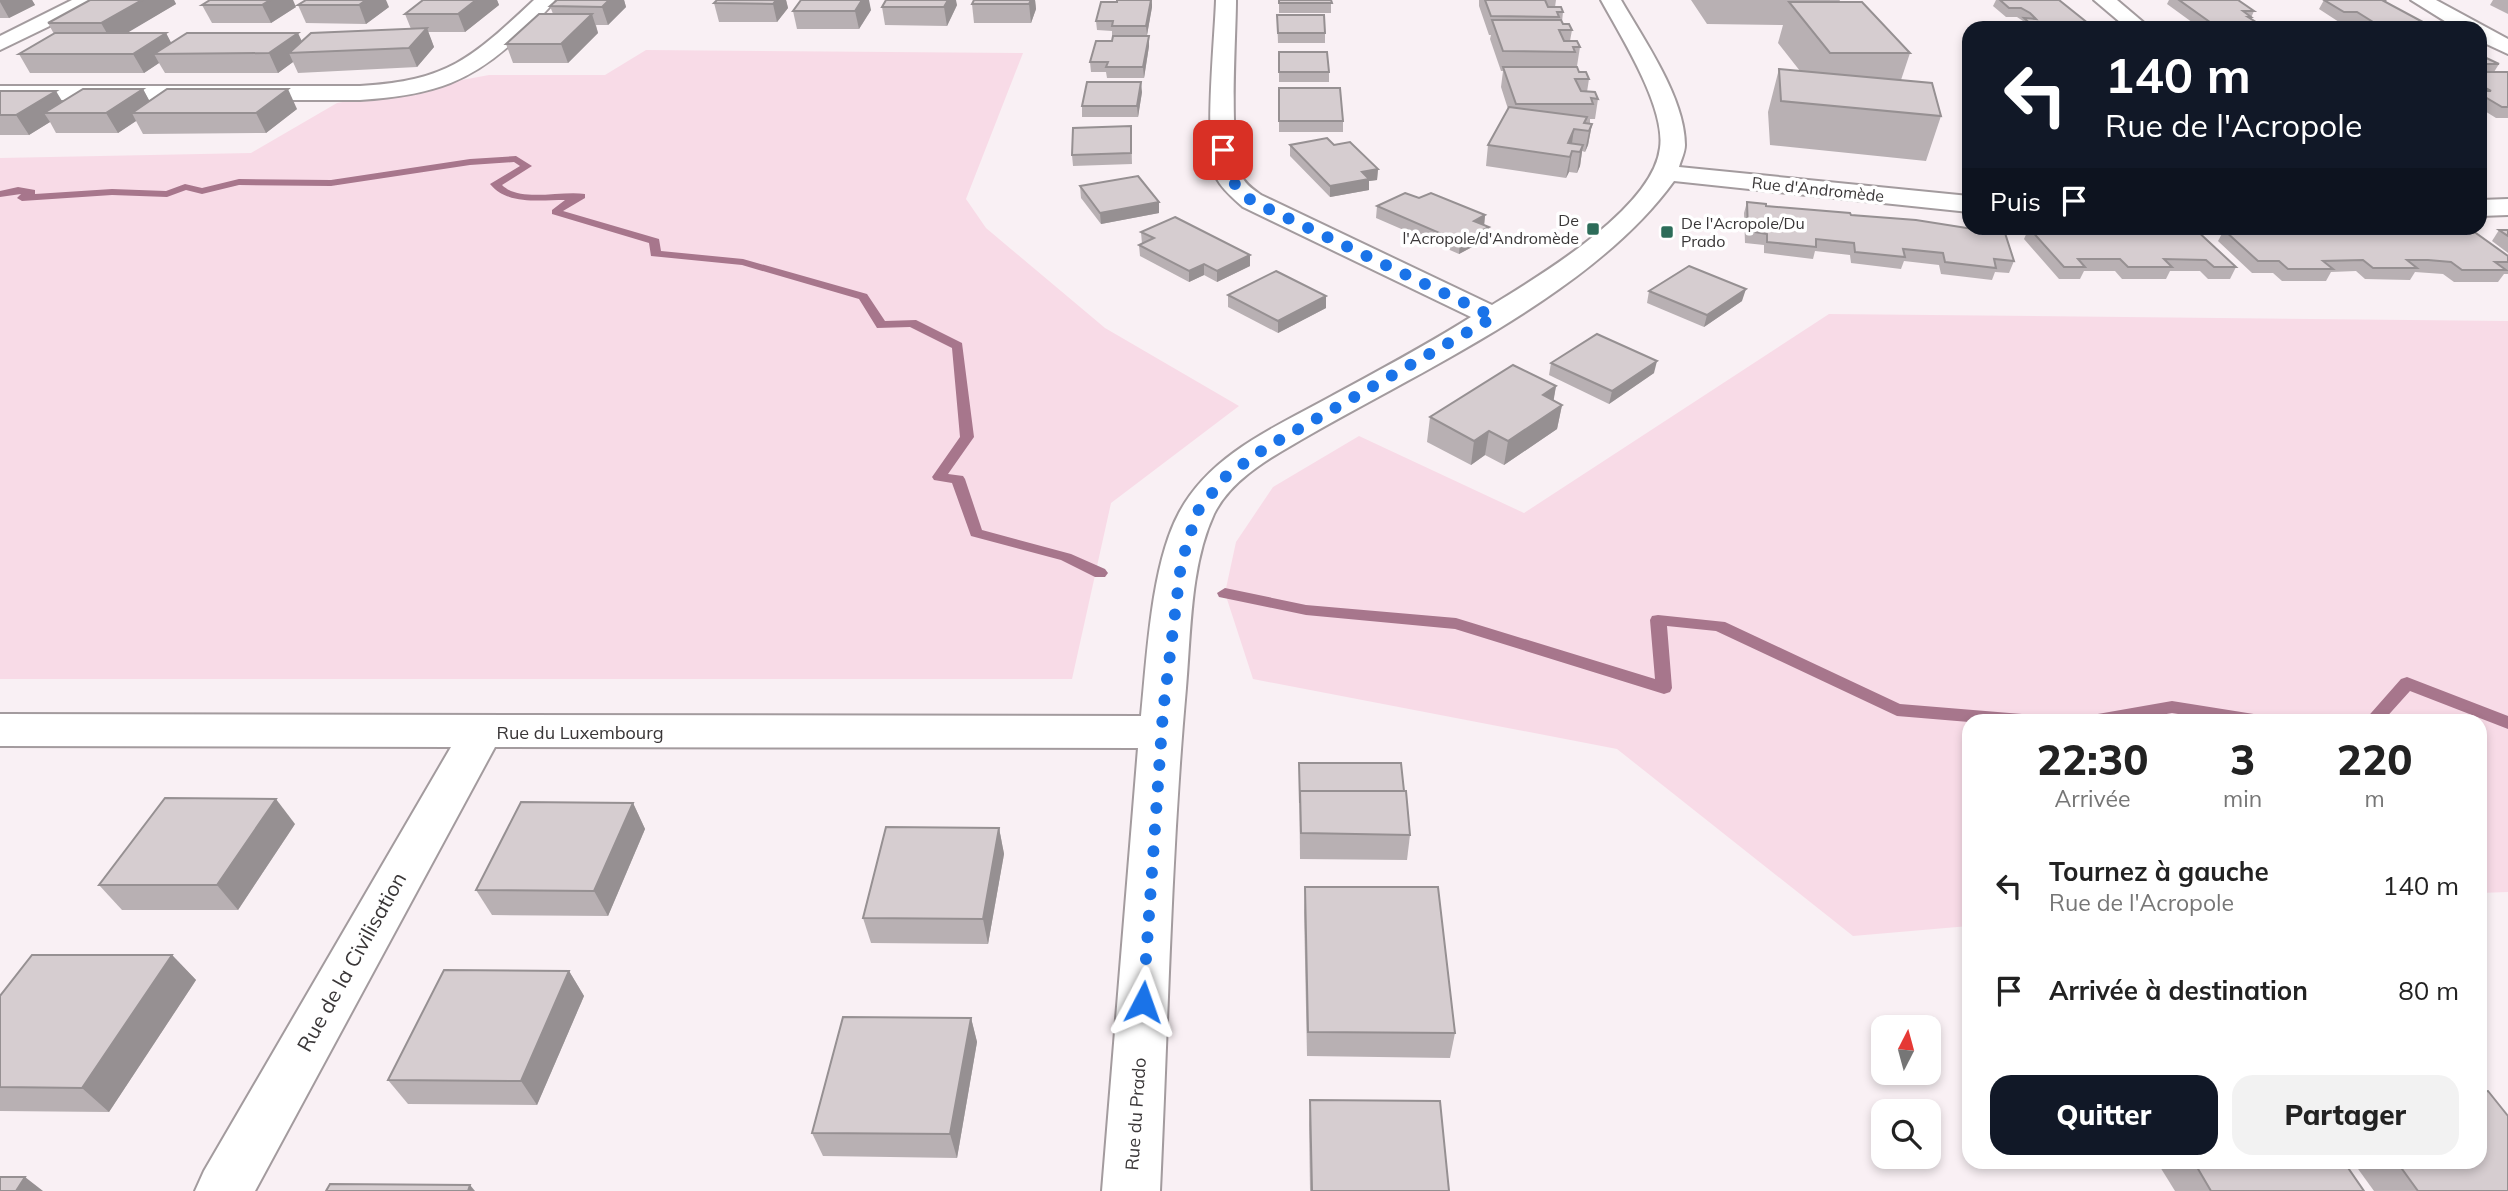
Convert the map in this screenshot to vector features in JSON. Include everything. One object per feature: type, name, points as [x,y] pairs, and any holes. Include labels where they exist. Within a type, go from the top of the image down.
[{"type":"street","points":[[0,44],[88,0]]},
{"type":"street","points":[[0,93],[360,93],[399,90],[444,79],[463,71],[478,61],[545,0]]},
{"type":"street","points":[[1226,0],[1223,150],[1224,164],[1238,190],[1274,214],[1494,317]]},
{"type":"street","name":"Rue du Prado","points":[[1131,1191],[1160,733],[1181,564],[1197,512],[1225,477],[1267,447],[1494,317],[1609,239],[1653,195],[1667,173],[1673,147],[1666,107],[1611,0]]},
{"type":"street","points":[[2104,0],[2131,21]]},
{"type":"street","points":[[2421,0],[2458,21]]},
{"type":"street","points":[[2487,37],[2508,48]]},
{"type":"street","name":"Rue d'Andromède","points":[[1667,173],[1962,203]]},
{"type":"street","points":[[2487,208],[2508,208]]},
{"type":"street","name":"Rue du Luxembourg","points":[[0,730],[1160,733]]},
{"type":"street","name":"Rue de la Civilisation","points":[[223,1191],[481,733]]},
{"type":"shaded area","points":[[646,50],[1023,53],[966,199],[986,228],[1105,328],[1239,406],[1111,503],[1072,679],[0,679],[0,158],[251,153],[337,103],[489,75],[605,75]]},
{"type":"shaded area","points":[[1829,314],[2508,321],[2508,892],[2487,893],[2487,714],[1962,714],[1962,927],[1853,936],[1617,749],[1253,679],[1225,593],[1236,542],[1273,487],[1359,436],[1524,513]]},
{"type":"building","points":[[90,0],[142,0],[101,23],[48,23]]},
{"type":"building","points":[[210,0],[270,0],[262,5],[202,5]]},
{"type":"building","points":[[306,0],[366,0],[359,5],[298,5]]},
{"type":"building","points":[[423,0],[476,0],[458,14],[405,14]]},
{"type":"building","points":[[557,0],[609,0],[602,7],[550,6]]},
{"type":"building","points":[[717,0],[776,0],[773,4],[714,3]]},
{"type":"building","points":[[801,0],[862,0],[855,11],[793,11]]},
{"type":"building","points":[[886,0],[948,0],[944,7],[882,7]]},
{"type":"building","points":[[974,0],[1031,0],[1029,4],[972,4]]},
{"type":"building","points":[[1151,0],[1146,26],[1112,26],[1113,21],[1096,21],[1101,2]]},
{"type":"building","points":[[1279,0],[1331,0],[1332,3],[1279,3]]},
{"type":"building","points":[[1485,0],[1545,0],[1548,7],[1561,7],[1563,12],[1557,12],[1559,17],[1491,16]]},
{"type":"building","points":[[2000,0],[2059,0],[2085,21],[2027,21],[2024,18],[2036,19],[2021,8],[2009,8]]},
{"type":"building","points":[[2179,0],[2238,0],[2254,11],[2243,11],[2254,21],[2208,21]]},
{"type":"building","points":[[2324,0],[2382,0],[2421,21],[2371,21],[2357,12],[2344,12]]},
{"type":"building","points":[[1789,2],[1862,2],[1910,53],[1830,53]]},
{"type":"building","points":[[539,14],[592,14],[561,44],[506,44]]},
{"type":"building","points":[[1277,15],[1324,15],[1325,33],[1278,33]]},
{"type":"building","points":[[1492,20],[1561,20],[1563,24],[1569,24],[1572,30],[1559,30],[1564,41],[1577,41],[1580,47],[1573,47],[1575,52],[1503,51]]},
{"type":"building","points":[[427,28],[409,48],[289,53],[311,33]]},
{"type":"building","points":[[55,33],[166,33],[133,54],[19,54]]},
{"type":"building","points":[[187,33],[298,33],[269,53],[154,54]]},
{"type":"building","points":[[1113,36],[1149,36],[1143,67],[1106,67],[1108,62],[1090,62],[1096,41],[1112,41]]},
{"type":"building","points":[[1279,52],[1327,52],[1329,72],[1279,72]]},
{"type":"building","points":[[2487,58],[2499,64],[2487,64]]},
{"type":"building","points":[[1503,67],[1577,67],[1579,72],[1586,72],[1589,79],[1575,79],[1581,91],[1595,92],[1598,99],[1591,98],[1593,104],[1516,104]]},
{"type":"building","points":[[1779,69],[1932,83],[1941,116],[1781,101]]},
{"type":"building","points":[[2487,72],[2508,72],[2508,107],[2502,107],[2487,98],[2487,91],[2491,91],[2487,89]]},
{"type":"building","points":[[1087,82],[1141,82],[1137,106],[1082,106]]},
{"type":"building","points":[[1279,88],[1340,88],[1343,121],[1279,121]]},
{"type":"building","points":[[83,89],[143,89],[106,113],[44,113]]},
{"type":"building","points":[[167,89],[288,89],[256,113],[132,113]]},
{"type":"building","points":[[0,91],[56,91],[16,115],[0,115]]},
{"type":"building","points":[[1509,107],[1587,117],[1584,123],[1592,124],[1589,131],[1574,129],[1568,143],[1583,145],[1580,152],[1572,151],[1570,157],[1488,145]]},
{"type":"building","points":[[1131,126],[1131,153],[1072,155],[1073,128]]},
{"type":"building","points":[[1327,138],[1334,145],[1350,142],[1378,169],[1362,172],[1369,179],[1330,186],[1290,145]]},
{"type":"building","points":[[1138,176],[1159,202],[1100,213],[1080,186]]},
{"type":"building","points":[[1405,193],[1419,198],[1431,193],[1485,215],[1474,221],[1489,227],[1460,242],[1377,206]]},
{"type":"building","points":[[1747,202],[1916,220],[1962,227],[1962,235],[2006,235],[2014,261],[1994,259],[1996,268],[1945,262],[1943,253],[1903,249],[1905,257],[1855,252],[1854,243],[1816,239],[1816,247],[1767,242],[1767,234],[1748,231]]},
{"type":"building","points":[[1175,217],[1250,255],[1217,271],[1204,264],[1189,271],[1139,245],[1154,238],[1141,232]]},
{"type":"building","points":[[2035,235],[2202,235],[2236,267],[2214,267],[2206,260],[2164,259],[2172,267],[2128,267],[2120,259],[2078,259],[2085,267],[2064,267]]},
{"type":"building","points":[[2229,235],[2479,235],[2508,256],[2508,262],[2495,262],[2506,270],[2462,270],[2451,262],[2428,260],[2407,260],[2417,268],[2373,268],[2363,260],[2323,261],[2333,269],[2288,269],[2279,261],[2258,261]]},
{"type":"building","points":[[1689,266],[1746,289],[1707,315],[1649,291]]},
{"type":"building","points":[[1276,271],[1326,296],[1278,321],[1228,295]]},
{"type":"building","points":[[1597,334],[1657,361],[1612,391],[1551,363]]},
{"type":"building","points":[[1513,365],[1556,386],[1543,395],[1562,405],[1508,441],[1489,431],[1474,441],[1430,417]]},
{"type":"building","points":[[1299,763],[1401,763],[1404,791],[1300,791],[1300,803]]},
{"type":"building","points":[[1300,791],[1406,791],[1410,835],[1301,833]]},
{"type":"building","points":[[165,798],[276,799],[217,885],[99,885]]},
{"type":"building","points":[[521,802],[633,803],[594,891],[476,890]]},
{"type":"building","points":[[886,827],[999,828],[983,919],[863,918]]},
{"type":"building","points":[[1305,887],[1438,887],[1455,1033],[1308,1032]]},
{"type":"building","points":[[32,955],[172,955],[82,1088],[0,1087],[0,996]]},
{"type":"building","points":[[444,970],[569,971],[521,1081],[388,1080]]},
{"type":"building","points":[[843,1017],[971,1018],[950,1134],[812,1133]]},
{"type":"building","points":[[2487,1091],[2508,1116],[2508,1191],[2418,1191],[2402,1169],[2487,1169]]},
{"type":"building","points":[[1310,1100],[1440,1101],[1449,1191],[1312,1191]]},
{"type":"building","points":[[2198,1169],[2349,1169],[2364,1191],[2211,1191]]},
{"type":"building","points":[[0,1177],[25,1177],[16,1191],[0,1191]]},
{"type":"building","points":[[330,1184],[470,1185],[468,1191],[326,1191]]},
{"type":"waterway","points":[[0,194],[18,190],[31,192],[22,198],[112,192],[167,194],[185,187],[202,191],[239,182],[331,183],[470,162],[516,159],[527,166],[495,184],[504,193],[530,197],[581,196],[564,204],[556,212],[655,241],[655,254],[743,262],[863,297],[881,325],[912,323],[958,346],[967,437],[939,477],[958,479],[976,533],[1066,557],[1100,573]]},
{"type":"waterway","points":[[1225,593],[1306,610],[1456,624],[1664,688],[1658,620],[1719,626],[1897,710],[1962,715]]},
{"type":"waterway","points":[[2379,714],[2407,683],[2485,714]]},
{"type":"waterway","points":[[2132,714],[2172,707],[2216,714]]},
{"type":"waterway","points":[[2487,715],[2508,723]]},
{"type":"place","name":"De l'Acropole/d'Andromède","points":[[1593,229]]},
{"type":"place","name":"De l'Acropole/Du Prado","points":[[1667,232]]},
{"type":"route","points":[[1143,1002],[1160,733],[1181,564],[1197,512],[1225,477],[1267,447],[1494,317],[1274,214],[1252,201],[1238,190],[1229,177],[1223,150]]}]
